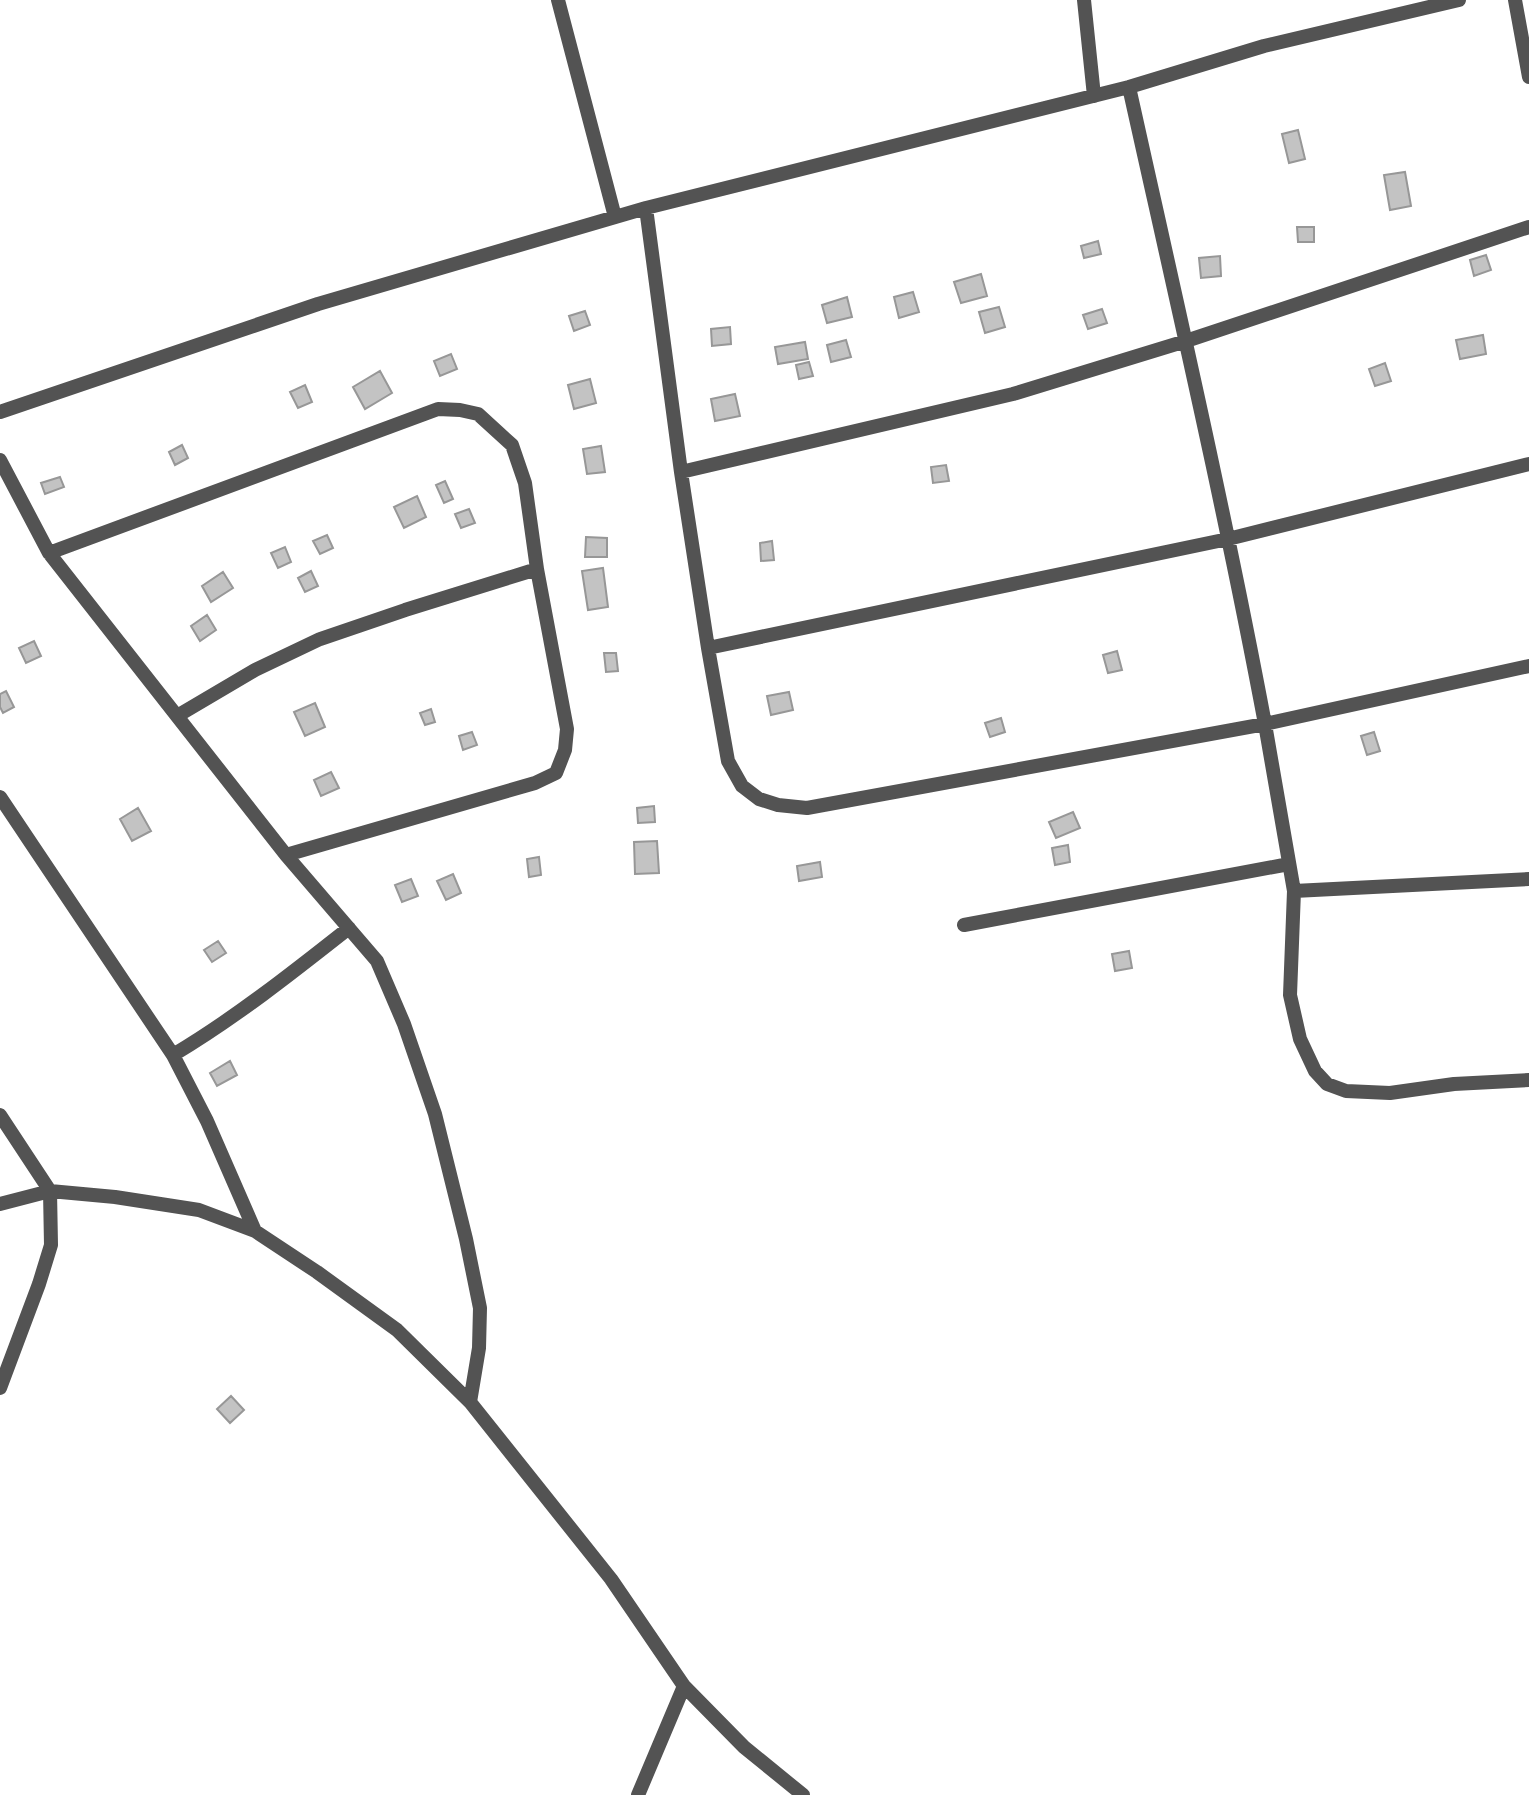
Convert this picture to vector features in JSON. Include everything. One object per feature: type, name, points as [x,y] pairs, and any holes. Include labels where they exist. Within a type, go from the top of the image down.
[{"type":"street","points":[[558,0],[615,218]]},
{"type":"street","points":[[1084,0],[1094,96]]},
{"type":"street","points":[[0,412],[318,304],[646,208],[1129,87],[1264,46],[1421,4],[1459,0]]},
{"type":"street","points":[[1515,0],[1529,76]]},
{"type":"street","points":[[1129,87],[1186,341],[1265,724],[1294,891],[1290,995],[1300,1039],[1315,1071],[1326,1083],[1346,1091],[1390,1093],[1454,1084],[1529,1080]]},
{"type":"street","points":[[646,208],[681,472],[728,761],[742,786],[759,799],[778,805],[807,808],[1265,724],[1529,666]]},
{"type":"street","points":[[681,472],[1013,394],[1186,341],[1529,227]]},
{"type":"street","points":[[49,553],[438,409],[478,414],[512,445],[525,483],[537,569],[567,729],[565,750],[556,773],[535,783],[286,855]]},
{"type":"street","points":[[0,460],[49,553],[286,855],[377,961],[404,1024],[435,1114],[466,1239],[480,1308],[479,1348],[470,1402]]},
{"type":"street","points":[[708,648],[1228,539],[1529,464]]},
{"type":"street","points":[[177,716],[255,670],[320,639],[537,569]]},
{"type":"street","points":[[0,797],[173,1055],[207,1121],[256,1231]]},
{"type":"street","points":[[964,925],[1289,864]]},
{"type":"street","points":[[1294,891],[1529,879]]},
{"type":"street","points":[[173,1055],[212,1032],[349,928]]},
{"type":"street","points":[[0,1115],[50,1191],[51,1245],[0,1388]]},
{"type":"street","points":[[0,1204],[50,1191],[115,1197],[199,1210],[256,1231],[397,1329],[470,1402],[611,1579],[684,1686],[744,1747],[803,1795]]},
{"type":"street","points":[[638,1795],[684,1686]]},
{"type":"building","points":[[1298,130],[1305,159],[1289,163],[1282,134]]},
{"type":"building","points":[[1405,172],[1411,206],[1390,210],[1384,175]]},
{"type":"building","points":[[1297,227],[1314,227],[1314,242],[1298,242]]},
{"type":"building","points":[[1098,241],[1101,254],[1084,258],[1081,246]]},
{"type":"building","points":[[1486,255],[1491,270],[1474,276],[1470,260]]},
{"type":"building","points":[[1220,256],[1221,276],[1201,278],[1199,258]]},
{"type":"building","points":[[981,274],[987,296],[961,303],[954,282]]},
{"type":"building","points":[[913,292],[919,312],[899,318],[894,297]]},
{"type":"building","points":[[847,297],[852,317],[827,323],[822,305]]},
{"type":"building","points":[[999,307],[1005,327],[985,333],[979,312]]},
{"type":"building","points":[[1102,309],[1107,323],[1088,329],[1083,315]]},
{"type":"building","points":[[585,311],[590,325],[574,331],[569,316]]},
{"type":"building","points":[[730,327],[731,344],[712,346],[711,329]]},
{"type":"building","points":[[1483,335],[1486,354],[1460,359],[1456,340]]},
{"type":"building","points":[[846,340],[851,357],[831,362],[827,345]]},
{"type":"building","points":[[805,342],[808,359],[778,364],[775,347]]},
{"type":"building","points":[[451,354],[457,369],[440,376],[434,361]]},
{"type":"building","points":[[809,362],[813,376],[799,379],[796,365]]},
{"type":"building","points":[[1385,363],[1391,381],[1375,386],[1369,369]]},
{"type":"building","points":[[380,371],[392,393],[365,409],[353,387]]},
{"type":"building","points":[[590,379],[596,403],[574,409],[568,385]]},
{"type":"building","points":[[305,385],[312,402],[298,408],[290,392]]},
{"type":"building","points":[[735,394],[740,416],[715,421],[711,399]]},
{"type":"building","points":[[182,445],[188,458],[175,465],[169,452]]},
{"type":"building","points":[[601,446],[605,472],[587,474],[583,449]]},
{"type":"building","points":[[946,465],[949,481],[933,483],[931,467]]},
{"type":"building","points":[[60,477],[64,487],[45,494],[41,483]]},
{"type":"building","points":[[445,481],[453,499],[444,503],[436,485]]},
{"type":"building","points":[[417,496],[426,517],[404,528],[394,507]]},
{"type":"building","points":[[469,509],[475,523],[461,528],[455,514]]},
{"type":"building","points":[[327,535],[333,548],[320,554],[313,541]]},
{"type":"building","points":[[586,537],[607,538],[607,557],[585,557]]},
{"type":"building","points":[[772,541],[774,560],[761,561],[760,543]]},
{"type":"building","points":[[285,547],[291,562],[278,568],[271,553]]},
{"type":"building","points":[[603,568],[608,607],[588,610],[582,571]]},
{"type":"building","points":[[311,571],[318,586],[305,592],[298,578]]},
{"type":"building","points":[[223,572],[233,588],[211,602],[202,586]]},
{"type":"building","points":[[207,615],[216,630],[200,641],[191,626]]},
{"type":"building","points":[[34,641],[41,656],[26,663],[19,648]]},
{"type":"building","points":[[1117,651],[1122,670],[1108,673],[1103,655]]},
{"type":"building","points":[[604,653],[616,653],[618,671],[606,672]]},
{"type":"building","points":[[6,691],[14,707],[3,713],[0,694]]},
{"type":"building","points":[[789,692],[793,710],[771,715],[767,696]]},
{"type":"building","points":[[315,703],[325,727],[305,736],[294,712]]},
{"type":"building","points":[[431,709],[435,722],[425,725],[420,713]]},
{"type":"building","points":[[1001,718],[1005,732],[990,737],[985,723]]},
{"type":"building","points":[[472,732],[477,745],[463,750],[459,736]]},
{"type":"building","points":[[1374,732],[1380,751],[1367,755],[1361,736]]},
{"type":"building","points":[[331,772],[339,788],[321,796],[314,780]]},
{"type":"building","points":[[654,806],[655,822],[638,823],[637,808]]},
{"type":"building","points":[[138,808],[151,831],[132,841],[120,819]]},
{"type":"building","points":[[1073,812],[1080,828],[1056,838],[1049,822]]},
{"type":"building","points":[[657,841],[659,873],[635,874],[634,842]]},
{"type":"building","points":[[1068,845],[1070,862],[1055,865],[1052,848]]},
{"type":"building","points":[[539,857],[541,875],[529,877],[527,859]]},
{"type":"building","points":[[820,862],[822,877],[799,881],[797,866]]},
{"type":"building","points":[[453,874],[461,893],[446,900],[437,881]]},
{"type":"building","points":[[411,879],[418,896],[402,902],[395,885]]},
{"type":"building","points":[[218,941],[226,953],[212,962],[204,950]]},
{"type":"building","points":[[1129,951],[1132,968],[1115,971],[1112,954]]},
{"type":"building","points":[[230,1061],[237,1075],[217,1086],[210,1073]]},
{"type":"building","points":[[231,1396],[244,1410],[230,1423],[217,1409]]}]
